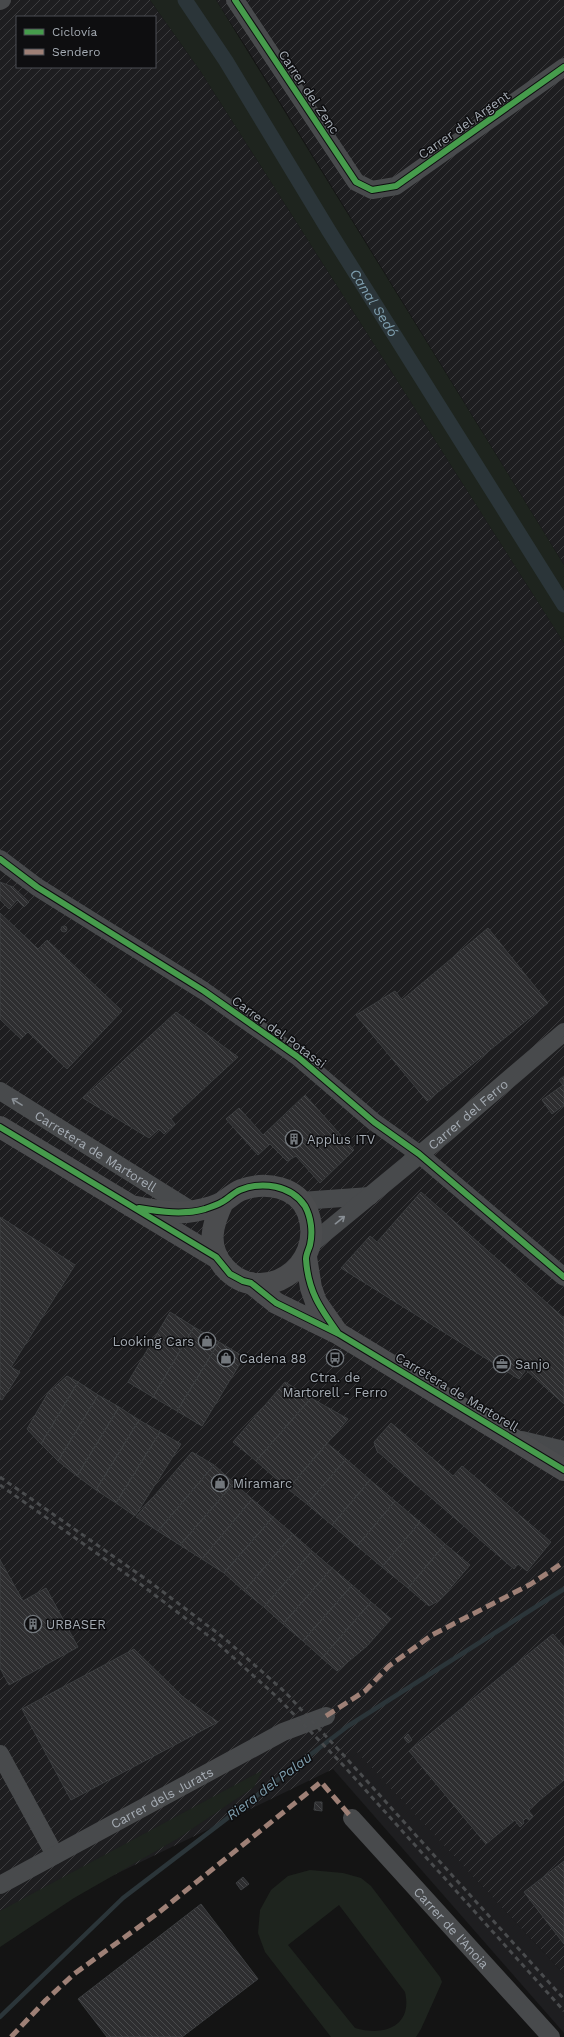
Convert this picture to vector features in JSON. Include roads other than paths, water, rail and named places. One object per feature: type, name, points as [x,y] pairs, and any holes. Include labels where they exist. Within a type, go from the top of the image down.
[{"type":"main road","name":"Carretera de Martorell","points":[[0,1127],[216,1257],[230,1274],[243,1282],[272,1282],[282,1278],[291,1273],[308,1251]]},
{"type":"main road","name":"Carretera de Martorell","points":[[131,1206],[157,1211],[192,1211],[223,1202],[238,1191],[257,1186],[267,1185],[285,1190],[301,1201],[306,1208],[312,1230],[308,1251],[311,1288],[316,1302],[339,1334]]},
{"type":"main road","name":"Carretera de Martorell","points":[[216,1257],[212,1245],[212,1228],[223,1202]]},
{"type":"main road","name":"Carretera de Martorell","points":[[251,1283],[276,1303],[339,1334],[564,1470]]},
{"type":"street","name":"Carrer del Zenc","points":[[235,0],[356,182],[372,190]]},
{"type":"street","name":"Carrer del Argent","points":[[372,190],[396,186],[564,67]]},
{"type":"street","name":"Carrer del Potassi","points":[[0,859],[37,887],[204,991],[298,1057],[374,1122],[419,1154],[564,1277]]},
{"type":"street","name":"Carrer del Ferro","points":[[308,1251],[419,1154],[446,1133],[564,1032]]},
{"type":"street","name":"Carretera de Martorell","points":[[0,1091],[192,1211]]},
{"type":"street","points":[[301,1201],[370,1196]]},
{"type":"street","name":"Carretera de Martorell","points":[[512,1438],[564,1450]]},
{"type":"street","name":"Carrer dels Jurats","points":[[0,1885],[283,1732],[326,1716]]},
{"type":"street","points":[[0,1754],[55,1855]]},
{"type":"street","name":"Carrer de l'Anoia","points":[[352,1818],[551,2037]]},
{"type":"waterway","name":"Canal Sedó","points":[[185,0],[226,61],[329,231],[564,605]]},
{"type":"waterway","name":"Riera del Palau","points":[[0,2017],[123,1898],[348,1726],[564,1589]]},
{"type":"railway","points":[[0,1477],[150,1582],[224,1638],[285,1692],[564,1999]]},
{"type":"railway","points":[[0,1485],[139,1583],[214,1640],[277,1697],[343,1765],[564,2011]]},
{"type":"place","name":"Applus ITV","points":[[294,1139]]},
{"type":"place","name":"Looking Cars","points":[[207,1341]]},
{"type":"place","name":"Cadena 88","points":[[226,1358]]},
{"type":"place","name":"Ctra. de Martorell - Ferro","points":[[335,1358]]},
{"type":"place","name":"Sanjo","points":[[502,1364]]},
{"type":"place","name":"Miramarc","points":[[220,1483]]},
{"type":"place","name":"URBASER","points":[[33,1624]]}]
